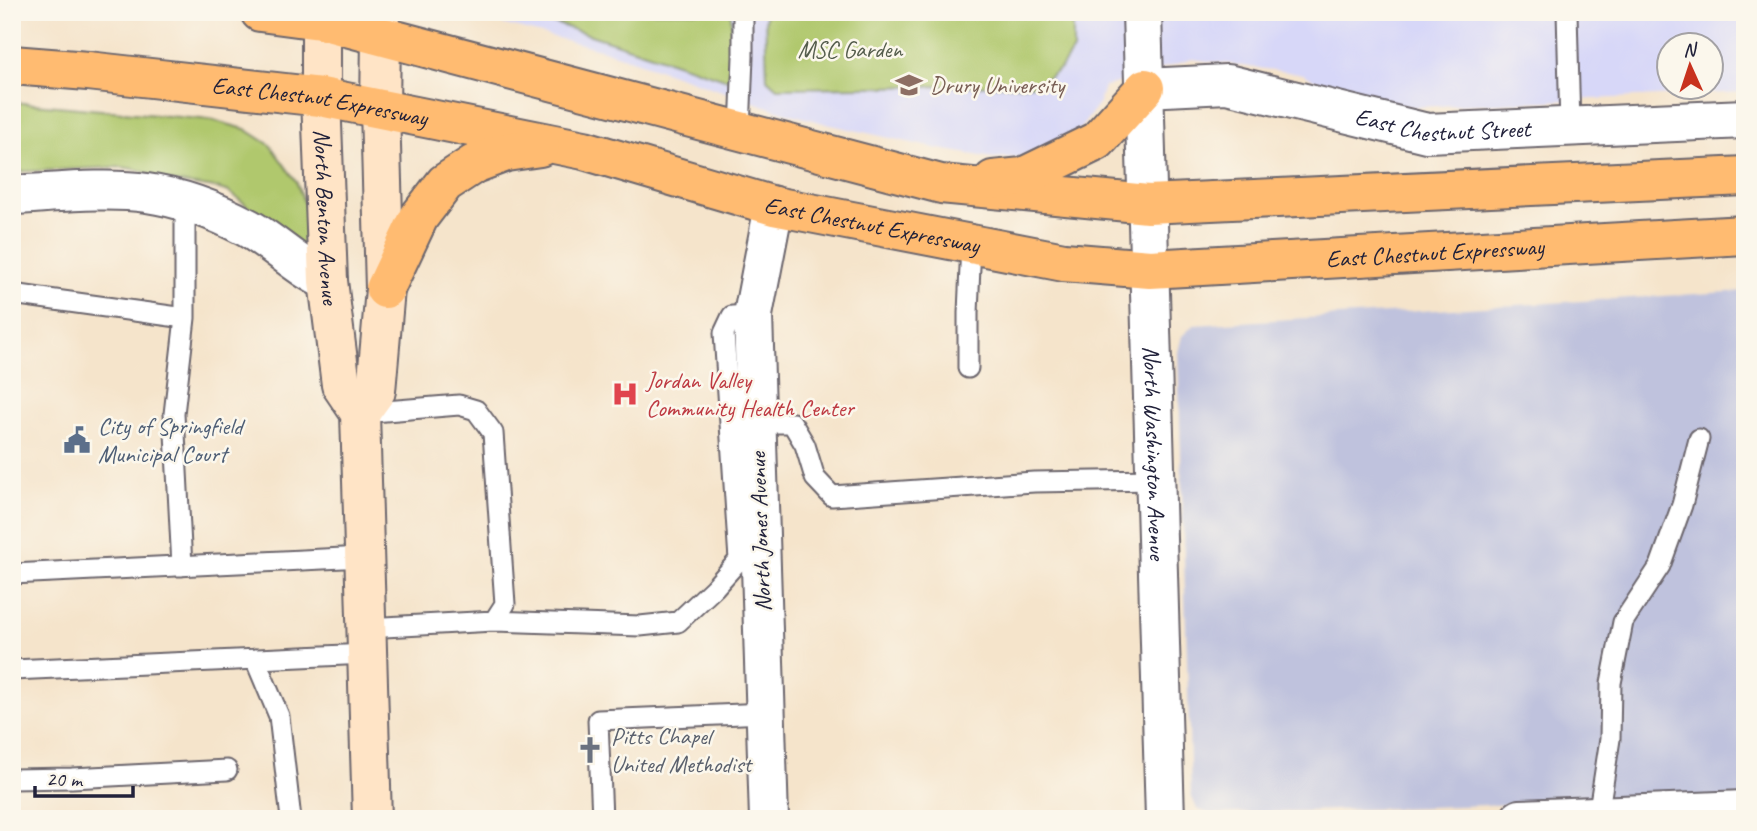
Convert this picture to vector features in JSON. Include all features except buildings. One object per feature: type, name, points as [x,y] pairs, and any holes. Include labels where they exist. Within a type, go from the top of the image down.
[{"type":"main road","points":[[260,12],[380,24],[740,130],[941,184],[1148,205],[1745,176]]},
{"type":"main road","name":"North Benton Avenue","points":[[320,16],[328,281],[341,385],[360,413]]},
{"type":"main road","points":[[372,819],[360,413],[376,391],[385,289],[380,24]]},
{"type":"main road","name":"East Chestnut Expressway","points":[[12,65],[321,97],[584,150],[774,206],[1064,262],[1150,269],[1745,235]]},
{"type":"main road","points":[[941,184],[1023,177],[1097,141],[1145,88]]},
{"type":"main road","points":[[385,289],[419,217],[445,183],[474,164],[506,152],[560,145]]},
{"type":"street","name":"North Washington Avenue","points":[[1142,12],[1165,819]]},
{"type":"street","name":"East Chestnut Street","points":[[1145,88],[1227,84],[1427,133],[1745,119]]},
{"type":"street","points":[[12,195],[118,191],[145,193],[192,204],[225,216],[251,230],[313,274],[328,281]]},
{"type":"street","name":"North Jones Avenue","points":[[769,819],[766,713],[750,558],[756,422],[753,315],[774,206]]},
{"type":"street","points":[[1520,819],[1745,810]]},
{"type":"lane","points":[[740,130],[743,12]]},
{"type":"lane","points":[[1567,12],[1570,127]]},
{"type":"lane","points":[[182,566],[174,414],[185,318],[192,204]]},
{"type":"lane","points":[[968,368],[971,244]]},
{"type":"lane","points":[[12,294],[185,318]]},
{"type":"lane","points":[[12,670],[255,659],[494,621],[640,626],[678,622],[750,558],[724,332],[732,316],[753,315]]},
{"type":"lane","points":[[360,413],[459,405],[476,411],[493,433],[505,604],[494,621]]},
{"type":"lane","points":[[756,422],[792,423],[804,444],[815,478],[832,496],[1034,482],[1156,480]]},
{"type":"lane","points":[[1598,816],[1610,740],[1611,683],[1623,622],[1660,566],[1682,505],[1699,439]]},
{"type":"lane","points":[[12,573],[365,557]]},
{"type":"lane","points":[[255,659],[279,716],[291,819]]},
{"type":"lane","points":[[602,819],[598,720],[766,713]]},
{"type":"lane","points":[[12,779],[227,771]]},
{"type":"shaded area","name":"Drury University","points":[[456,12],[1745,12],[1745,92],[1726,93],[1726,32],[1656,32],[1656,96],[1414,107],[1377,104],[1341,93],[1303,74],[1192,59],[1104,87],[1099,103],[1080,129],[1022,157],[993,158],[939,149],[777,110],[600,49]]},
{"type":"shaded area","points":[[1745,291],[1745,797],[1210,814],[1197,809],[1191,795],[1178,352],[1182,336],[1194,325]]},
{"type":"green space","points":[[501,12],[731,12],[732,63],[728,80],[560,25]]},
{"type":"green space","name":"MSC Garden","points":[[765,12],[1073,12],[1073,50],[1060,69],[1037,85],[777,88],[767,79]]},
{"type":"green space","points":[[12,102],[212,120],[245,129],[270,145],[296,181],[306,208],[311,239],[306,255],[289,248],[244,203],[229,192],[216,188],[165,181],[139,170],[121,167],[12,172]]},
{"type":"place","name":"Drury University","points":[[909,85]]},
{"type":"place","name":"Jordan Valley Community Health Center","points":[[625,394]]},
{"type":"place","name":"City of Springfield Municipal Court","points":[[77,440]]},
{"type":"place","name":"Pitts Chapel United Methodist","points":[[590,750]]}]
